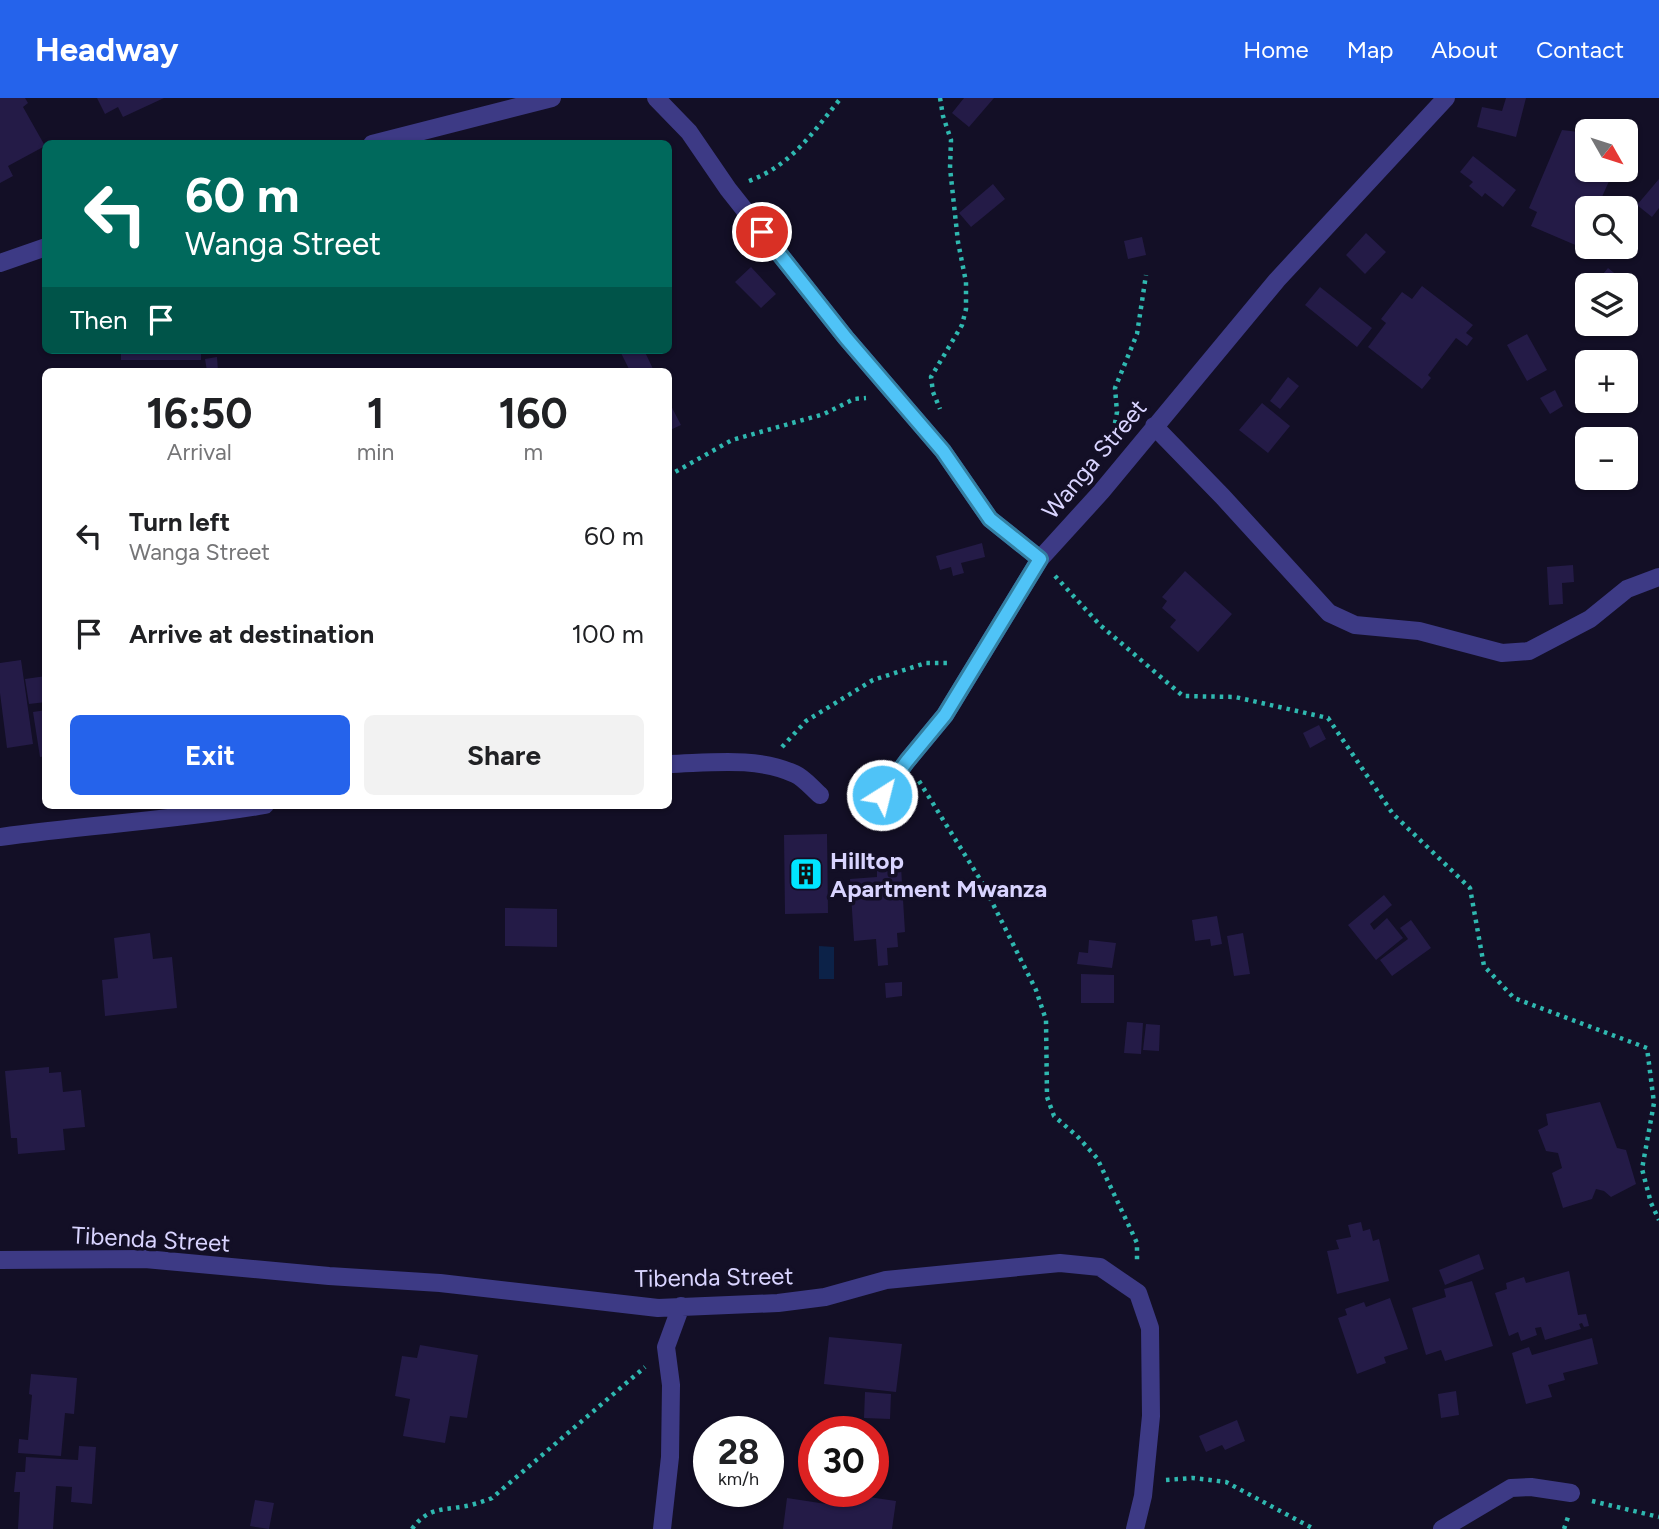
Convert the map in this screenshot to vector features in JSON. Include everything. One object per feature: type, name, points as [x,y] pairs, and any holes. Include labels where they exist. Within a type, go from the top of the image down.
[{"type":"street","points":[[388,140],[552,98]]},
{"type":"street","points":[[656,98],[689,132],[729,189],[846,338],[943,451],[990,519],[1040,559]]},
{"type":"street","name":"Wanga Street","points":[[882,795],[945,715],[1040,559],[1101,492],[1277,280],[1446,98]]},
{"type":"street","points":[[0,263],[42,248]]},
{"type":"street","points":[[1154,426],[1328,613],[1355,625],[1419,631],[1502,653],[1529,651],[1590,620],[1627,589],[1659,577]]},
{"type":"street","points":[[672,764],[726,761],[765,765],[797,774],[820,795]]},
{"type":"street","points":[[0,837],[80,826],[191,817],[240,809]]},
{"type":"street","name":"Tibenda Street","points":[[0,1260],[145,1259],[440,1283],[658,1308],[778,1303],[825,1297],[886,1280],[1060,1263],[1100,1267],[1138,1293]]},
{"type":"street","points":[[1135,1529],[1143,1496],[1151,1416],[1150,1328],[1138,1293]]},
{"type":"street","points":[[662,1529],[670,1457],[671,1385],[666,1348],[681,1306]]},
{"type":"street","points":[[1442,1529],[1511,1488],[1571,1493]]},
{"type":"path","points":[[729,189],[765,175],[791,158],[841,98]]},
{"type":"path","points":[[940,98],[951,140],[950,167],[958,242],[966,282],[966,309],[962,325],[931,377],[933,392],[940,408],[943,451]]},
{"type":"path","points":[[1111,447],[1117,412],[1115,388],[1137,334],[1146,275]]},
{"type":"path","points":[[672,474],[732,440],[824,414],[854,399],[895,395]]},
{"type":"path","points":[[1040,559],[1100,625],[1183,695],[1235,697],[1328,718],[1394,814],[1470,888],[1484,966],[1514,998],[1647,1048],[1654,1103],[1642,1169],[1650,1203],[1659,1220]]},
{"type":"path","points":[[765,765],[806,721],[873,680],[926,663],[976,664]]},
{"type":"path","points":[[907,761],[983,884],[1037,990],[1046,1020],[1047,1097],[1054,1116],[1097,1158],[1137,1243],[1138,1293]]},
{"type":"path","points":[[412,1529],[421,1517],[443,1508],[470,1506],[492,1498],[666,1348]]},
{"type":"path","points":[[1143,1496],[1164,1480],[1193,1478],[1226,1482],[1314,1529]]},
{"type":"path","points":[[1571,1493],[1591,1501],[1659,1517]]},
{"type":"water","points":[[819,946],[834,947],[834,979],[819,979]]},
{"type":"building","points":[[0,98],[25,98],[28,103],[23,107],[42,141],[42,148],[8,166],[13,176],[0,183]]},
{"type":"building","points":[[97,98],[164,98],[123,117],[118,107],[105,114]]},
{"type":"building","points":[[964,98],[994,98],[969,127],[952,113]]},
{"type":"building","points":[[1506,98],[1526,98],[1516,137],[1477,127],[1482,107],[1502,111]]},
{"type":"building","points":[[1562,130],[1575,132],[1575,182],[1609,182],[1602,196],[1575,196],[1575,245],[1531,226],[1537,212],[1529,208]]},
{"type":"building","points":[[1473,156],[1516,190],[1503,207],[1485,193],[1482,197],[1469,186],[1473,182],[1460,172]]},
{"type":"building","points":[[1659,179],[1659,208],[1652,217],[1638,204]]},
{"type":"building","points":[[993,184],[1005,199],[971,227],[959,213]]},
{"type":"building","points":[[1366,233],[1386,252],[1365,274],[1346,255]]},
{"type":"building","points":[[1142,237],[1146,255],[1128,259],[1124,241]]},
{"type":"building","points":[[751,267],[776,294],[761,308],[735,282]]},
{"type":"building","points":[[1422,286],[1473,325],[1466,333],[1473,338],[1467,346],[1456,338],[1428,375],[1431,378],[1422,389],[1368,347],[1386,323],[1381,319],[1402,292],[1412,299]]},
{"type":"building","points":[[1320,287],[1372,328],[1357,347],[1305,305]]},
{"type":"building","points":[[1527,334],[1547,370],[1527,381],[1507,345]]},
{"type":"building","points":[[121,354],[201,354],[201,360],[121,360]]},
{"type":"building","points":[[622,354],[646,354],[653,368],[628,368]]},
{"type":"building","points":[[217,357],[218,368],[206,368],[205,359]]},
{"type":"building","points":[[1288,377],[1299,386],[1280,409],[1270,401]]},
{"type":"building","points":[[1555,390],[1563,406],[1550,414],[1540,398]]},
{"type":"building","points":[[1262,403],[1290,426],[1268,453],[1239,430]]},
{"type":"building","points":[[672,408],[681,425],[672,429]]},
{"type":"building","points":[[982,543],[985,557],[961,563],[964,573],[953,576],[951,567],[940,570],[936,556]]},
{"type":"building","points":[[1573,565],[1574,582],[1562,583],[1563,604],[1549,605],[1547,567]]},
{"type":"building","points":[[1185,571],[1232,614],[1198,652],[1170,627],[1176,620],[1162,608],[1167,601],[1162,597]]},
{"type":"building","points":[[21,660],[33,744],[7,748],[0,693],[0,663]]},
{"type":"building","points":[[42,677],[42,702],[29,704],[25,679]]},
{"type":"building","points":[[42,711],[42,757],[40,757],[33,712]]},
{"type":"building","points":[[1319,725],[1326,739],[1310,748],[1303,733]]},
{"type":"building","name":"Hilltop Apartment Mwanza","points":[[827,834],[828,913],[785,914],[784,835]]},
{"type":"building","points":[[901,867],[905,932],[897,933],[898,947],[887,948],[888,965],[878,966],[876,939],[854,941],[850,879],[877,877],[877,869]]},
{"type":"building","points":[[1384,895],[1392,905],[1370,924],[1374,930],[1387,918],[1403,938],[1376,960],[1348,925]]},
{"type":"building","points":[[505,908],[557,909],[557,947],[505,946]]},
{"type":"building","points":[[1217,916],[1222,944],[1211,946],[1210,939],[1195,941],[1192,920]]},
{"type":"building","points":[[1411,920],[1431,948],[1392,976],[1380,960],[1408,939],[1400,928]]},
{"type":"building","points":[[150,933],[153,959],[172,957],[177,1008],[105,1016],[102,980],[118,978],[114,938]]},
{"type":"building","points":[[1243,933],[1250,974],[1234,976],[1227,936]]},
{"type":"building","points":[[1089,940],[1116,943],[1112,968],[1077,964],[1079,952],[1088,953]]},
{"type":"building","points":[[1081,974],[1114,975],[1114,1003],[1081,1003]]},
{"type":"building","points":[[902,982],[902,996],[886,998],[885,983]]},
{"type":"building","points":[[1127,1022],[1143,1023],[1141,1054],[1124,1053]]},
{"type":"building","points":[[1146,1024],[1160,1025],[1159,1051],[1143,1050]]},
{"type":"building","points":[[49,1067],[49,1073],[61,1072],[63,1092],[81,1090],[85,1127],[63,1129],[65,1150],[18,1154],[17,1138],[11,1138],[5,1071]]},
{"type":"building","points":[[1600,1102],[1617,1148],[1626,1150],[1636,1184],[1611,1197],[1596,1189],[1592,1199],[1563,1208],[1552,1173],[1562,1168],[1558,1153],[1546,1151],[1538,1130],[1548,1125],[1546,1114]]},
{"type":"building","points":[[1361,1222],[1363,1231],[1370,1229],[1373,1241],[1379,1239],[1389,1281],[1337,1294],[1327,1251],[1339,1249],[1336,1240],[1351,1237],[1348,1225]]},
{"type":"building","points":[[1479,1254],[1484,1269],[1445,1285],[1439,1270]]},
{"type":"building","points":[[1569,1271],[1578,1315],[1586,1314],[1589,1326],[1584,1327],[1582,1323],[1579,1324],[1581,1329],[1545,1340],[1541,1327],[1535,1328],[1537,1335],[1521,1341],[1518,1332],[1509,1336],[1495,1293],[1507,1289],[1506,1283],[1524,1277],[1526,1283]]},
{"type":"building","points":[[1472,1281],[1493,1346],[1445,1361],[1441,1350],[1426,1355],[1412,1308],[1446,1297],[1444,1289]]},
{"type":"building","points":[[1390,1298],[1408,1349],[1384,1357],[1386,1363],[1357,1374],[1338,1318],[1347,1315],[1345,1309],[1364,1302],[1366,1307]]},
{"type":"building","points":[[829,1337],[902,1344],[896,1392],[824,1384]]},
{"type":"building","points":[[1592,1338],[1598,1364],[1563,1373],[1565,1380],[1548,1385],[1552,1397],[1526,1404],[1512,1353],[1529,1347],[1532,1355]]},
{"type":"building","points":[[420,1345],[478,1355],[467,1418],[450,1416],[445,1443],[403,1436],[410,1399],[395,1396],[402,1356],[417,1358]]},
{"type":"building","points":[[31,1374],[77,1378],[74,1414],[65,1413],[61,1456],[18,1453],[19,1439],[28,1440]]},
{"type":"building","points":[[1456,1391],[1459,1415],[1441,1418],[1438,1394]]},
{"type":"building","points":[[865,1392],[891,1394],[890,1419],[889,1416],[864,1416]]},
{"type":"building","points":[[1237,1420],[1245,1441],[1225,1450],[1222,1445],[1206,1452],[1199,1436]]},
{"type":"building","points":[[79,1446],[96,1447],[92,1504],[71,1502],[72,1487],[56,1486],[53,1529],[18,1529],[20,1492],[14,1492],[16,1472],[25,1472],[26,1457],[78,1460]]},
{"type":"building","points":[[787,1498],[798,1500],[798,1507],[889,1507],[889,1500],[896,1501],[892,1529],[783,1529]]},
{"type":"building","points":[[255,1500],[274,1503],[269,1529],[250,1526]]},
{"type":"place","name":"Hilltop Apartment Mwanza","points":[[806,874]]},
{"type":"route","points":[[762,232],[846,338],[943,451],[990,519],[1040,559],[945,715],[882,795]]}]
